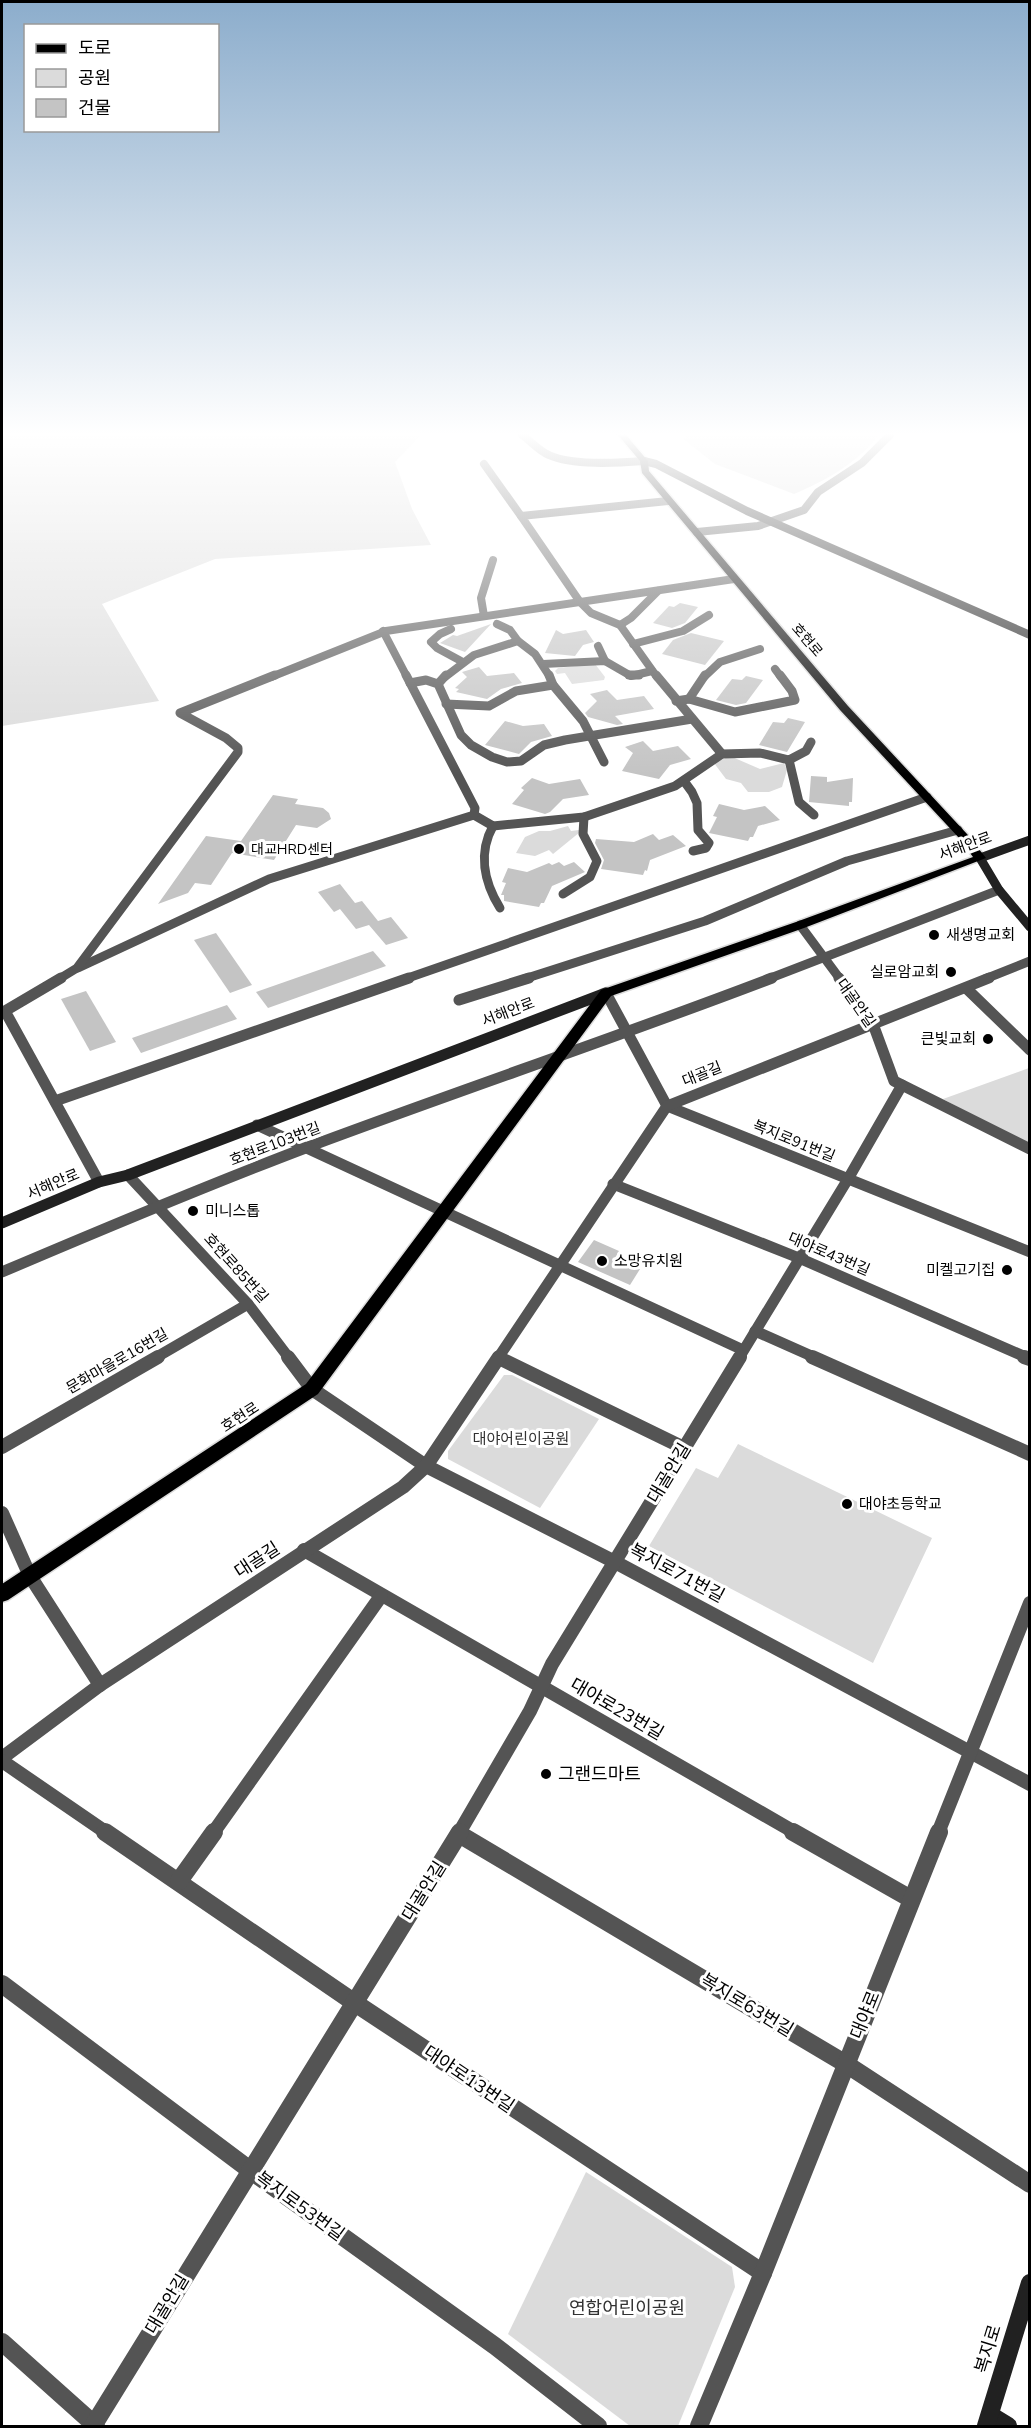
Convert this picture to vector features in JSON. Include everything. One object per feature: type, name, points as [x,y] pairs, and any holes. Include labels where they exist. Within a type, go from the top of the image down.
[{"type":"main road","name":"호현로","points":[[710,548],[844,708],[958,830],[980,858]]},
{"type":"main road","name":"서해안로","points":[[606,993],[800,925],[980,858]]},
{"type":"main road","name":"호현로","points":[[2,1594],[312,1389],[606,993]]},
{"type":"street","points":[[543,548],[580,602],[591,613],[620,625],[652,671],[722,754]]},
{"type":"street","points":[[830,548],[1029,635]]},
{"type":"street","points":[[484,616],[481,598],[493,560]]},
{"type":"street","points":[[77,968],[238,752],[238,748],[228,739],[192,722],[180,713],[383,631],[734,579]]},
{"type":"street","points":[[620,625],[631,618],[658,591]]},
{"type":"street","points":[[633,644],[685,631],[699,625],[709,615]]},
{"type":"street","points":[[497,624],[511,629],[518,641]]},
{"type":"street","points":[[451,628],[431,642],[443,653],[453,655],[461,661]]},
{"type":"street","points":[[383,631],[475,808],[474,815]]},
{"type":"street","points":[[438,684],[461,661],[496,646],[518,641],[531,648],[543,664],[553,686],[575,710],[592,736],[594,748],[604,762]]},
{"type":"street","points":[[598,646],[605,661],[621,674],[640,676],[652,671]]},
{"type":"street","points":[[689,699],[706,673],[720,662],[760,649]]},
{"type":"street","points":[[543,664],[605,661]]},
{"type":"street","points":[[676,700],[689,699],[735,712],[795,700],[792,691],[775,669]]},
{"type":"street","points":[[410,683],[426,680],[438,684],[448,711],[466,741],[484,753],[506,761],[520,761],[544,745],[693,719]]},
{"type":"street","points":[[446,704],[489,706],[516,691],[553,686]]},
{"type":"street","points":[[99,1182],[5,1011],[77,968],[269,879],[474,815],[493,826],[584,817],[675,786],[722,754],[760,753],[789,760],[806,751],[811,742]]},
{"type":"street","points":[[789,760],[799,802],[814,815]]},
{"type":"street","points":[[684,781],[694,791],[699,819],[698,830],[709,843],[706,848],[693,852]]},
{"type":"street","points":[[55,1101],[927,797]]},
{"type":"street","points":[[562,894],[590,877],[597,861],[583,834],[584,817]]},
{"type":"street","points":[[493,826],[486,836],[485,867],[490,894],[500,908]]},
{"type":"street","points":[[459,1000],[705,921],[848,861],[958,830]]},
{"type":"street","name":"서해안로","points":[[980,858],[1029,840]]},
{"type":"street","points":[[980,858],[999,890],[1029,927]]},
{"type":"street","name":"호현로103번길","points":[[2,1272],[157,1206],[306,1148],[563,1053],[628,1033],[999,890]]},
{"type":"street","name":"대골안길","points":[[94,2426],[459,1834],[530,1712],[539,1687],[848,1179],[902,1085],[894,1081],[873,1024],[800,925]]},
{"type":"street","name":"대골길","points":[[2,1760],[100,1685],[403,1487],[426,1466],[667,1106],[1029,961]]},
{"type":"street","points":[[966,988],[1029,1050]]},
{"type":"street","points":[[606,993],[667,1106]]},
{"type":"street","name":"서해안로","points":[[2,1223],[99,1182],[128,1174],[606,993]]},
{"type":"street","points":[[902,1085],[1029,1149]]},
{"type":"street","name":"복지로91번길","points":[[667,1106],[1029,1252]]},
{"type":"street","points":[[257,1125],[443,1213],[744,1350]]},
{"type":"street","name":"호현로85번길","points":[[128,1174],[248,1304],[312,1389]]},
{"type":"street","name":"대야로43번길","points":[[613,1184],[799,1258],[1029,1359]]},
{"type":"street","name":"문화마을로16번길","points":[[2,1447],[248,1304]]},
{"type":"street","points":[[755,1330],[1029,1454]]},
{"type":"street","points":[[499,1358],[684,1448]]},
{"type":"street","name":"복지로71번길","points":[[312,1389],[426,1466],[615,1562],[1029,1784]]},
{"type":"street","points":[[2,1513],[30,1576],[100,1685]]},
{"type":"street","name":"대야로23번길","points":[[304,1550],[911,1899]]},
{"type":"street","points":[[179,1881],[381,1596]]},
{"type":"street","name":"대야로","points":[[699,2427],[763,2273],[1029,1603]]},
{"type":"street","name":"대야로13번길","points":[[2,1760],[355,2003],[763,2273]]},
{"type":"street","name":"복지로63번길","points":[[459,1834],[846,2064],[1029,2184]]},
{"type":"street","name":"복지로53번길","points":[[2,1984],[250,2170],[495,2346],[598,2427]]},
{"type":"street","name":"복지로","points":[[988,2421],[1029,2283]]},
{"type":"street","points":[[2,2342],[94,2426]]},
{"type":"street","points":[[988,2421],[1008,2427]]},
{"type":"green space","points":[[2,548],[380,548],[215,559],[102,604],[159,701],[2,726]]},
{"type":"green space","points":[[595,664],[605,677],[604,680],[572,684],[565,673],[557,674],[555,671],[558,668]]},
{"type":"green space","points":[[730,756],[760,769],[784,763],[787,770],[782,787],[769,792],[748,792],[741,783],[726,779],[714,763]]},
{"type":"green space","points":[[568,826],[571,831],[579,830],[580,832],[553,854],[549,850],[535,856],[516,853],[525,837],[539,831],[550,831]]},
{"type":"green space","points":[[1029,1068],[1029,1146],[943,1099]]},
{"type":"green space","name":"대야어린이공원","points":[[504,1375],[512,1375],[599,1419],[540,1508],[448,1459],[448,1451]]},
{"type":"green space","points":[[738,1444],[932,1538],[873,1663],[649,1546],[696,1468],[718,1478]]},
{"type":"green space","name":"연합어린이공원","points":[[586,2172],[732,2267],[735,2287],[678,2426],[630,2426],[508,2334]]},
{"type":"building","points":[[680,603],[698,607],[685,623],[672,628],[653,623],[669,606],[674,607]]},
{"type":"building","points":[[491,624],[465,652],[440,643],[453,635],[457,636]]},
{"type":"building","points":[[556,630],[563,634],[586,630],[594,642],[583,645],[575,656],[545,653]]},
{"type":"building","points":[[691,633],[724,641],[705,665],[662,654],[673,640]]},
{"type":"building","points":[[479,667],[487,676],[514,673],[522,683],[501,689],[487,699],[456,692],[459,689],[455,688],[467,677],[462,672]]},
{"type":"building","points":[[746,676],[763,680],[746,703],[736,705],[716,700],[732,679],[742,680]]},
{"type":"building","points":[[607,690],[617,700],[644,696],[654,709],[615,716],[623,724],[617,725],[588,717],[585,713],[597,701],[590,694]]},
{"type":"building","points":[[788,718],[805,722],[787,752],[759,745],[773,722],[784,723]]},
{"type":"building","points":[[505,721],[523,726],[544,724],[552,736],[531,742],[519,754],[485,745]]},
{"type":"building","points":[[643,741],[653,751],[678,746],[691,759],[670,765],[659,779],[622,771],[633,753],[625,747]]},
{"type":"building","points":[[811,776],[827,777],[827,782],[853,778],[852,802],[849,802],[849,806],[809,802]]},
{"type":"building","points":[[532,778],[549,784],[580,779],[589,795],[563,799],[545,814],[512,804],[524,790],[521,788]]},
{"type":"building","name":"대교HRD센터","points":[[273,795],[298,799],[295,804],[323,808],[329,813],[331,819],[317,828],[296,825],[274,860],[232,853],[211,885],[195,883],[188,893],[158,904],[206,836],[241,841]]},
{"type":"building","points":[[719,804],[744,810],[765,806],[780,820],[758,826],[753,837],[750,837],[748,841],[709,833],[717,817],[713,816]]},
{"type":"building","points":[[653,834],[659,840],[673,835],[686,846],[650,860],[647,871],[645,870],[643,875],[601,869],[604,860],[595,843],[596,839],[634,842]]},
{"type":"building","points":[[559,862],[564,866],[574,862],[585,872],[552,886],[544,903],[541,903],[539,907],[504,901],[504,895],[501,895],[506,883],[502,882],[508,868],[527,872],[549,863],[552,865]]},
{"type":"building","points":[[340,884],[355,903],[362,901],[378,921],[391,917],[408,938],[386,945],[369,925],[356,929],[340,909],[334,912],[318,892]]},
{"type":"building","points":[[216,933],[252,985],[230,993],[194,940]]},
{"type":"building","points":[[373,951],[386,966],[268,1008],[256,992]]},
{"type":"building","points":[[86,991],[116,1042],[90,1051],[61,999]]},
{"type":"building","points":[[227,1005],[237,1019],[141,1053],[132,1038]]},
{"type":"building","name":"소망유치원","points":[[594,1240],[619,1251],[615,1258],[640,1269],[630,1285],[578,1262]]},
{"type":"place","name":"대교HRD센터","points":[[239,849]]},
{"type":"place","name":"새생명교회","points":[[934,935]]},
{"type":"place","name":"실로암교회","points":[[951,972]]},
{"type":"place","name":"큰빛교회","points":[[988,1039]]},
{"type":"place","name":"미니스톱","points":[[193,1211]]},
{"type":"place","name":"소망유치원","points":[[602,1261]]},
{"type":"place","name":"미켈고기집","points":[[1007,1270]]},
{"type":"place","name":"대야초등학교","points":[[847,1504]]},
{"type":"place","name":"그랜드마트","points":[[546,1774]]}]
